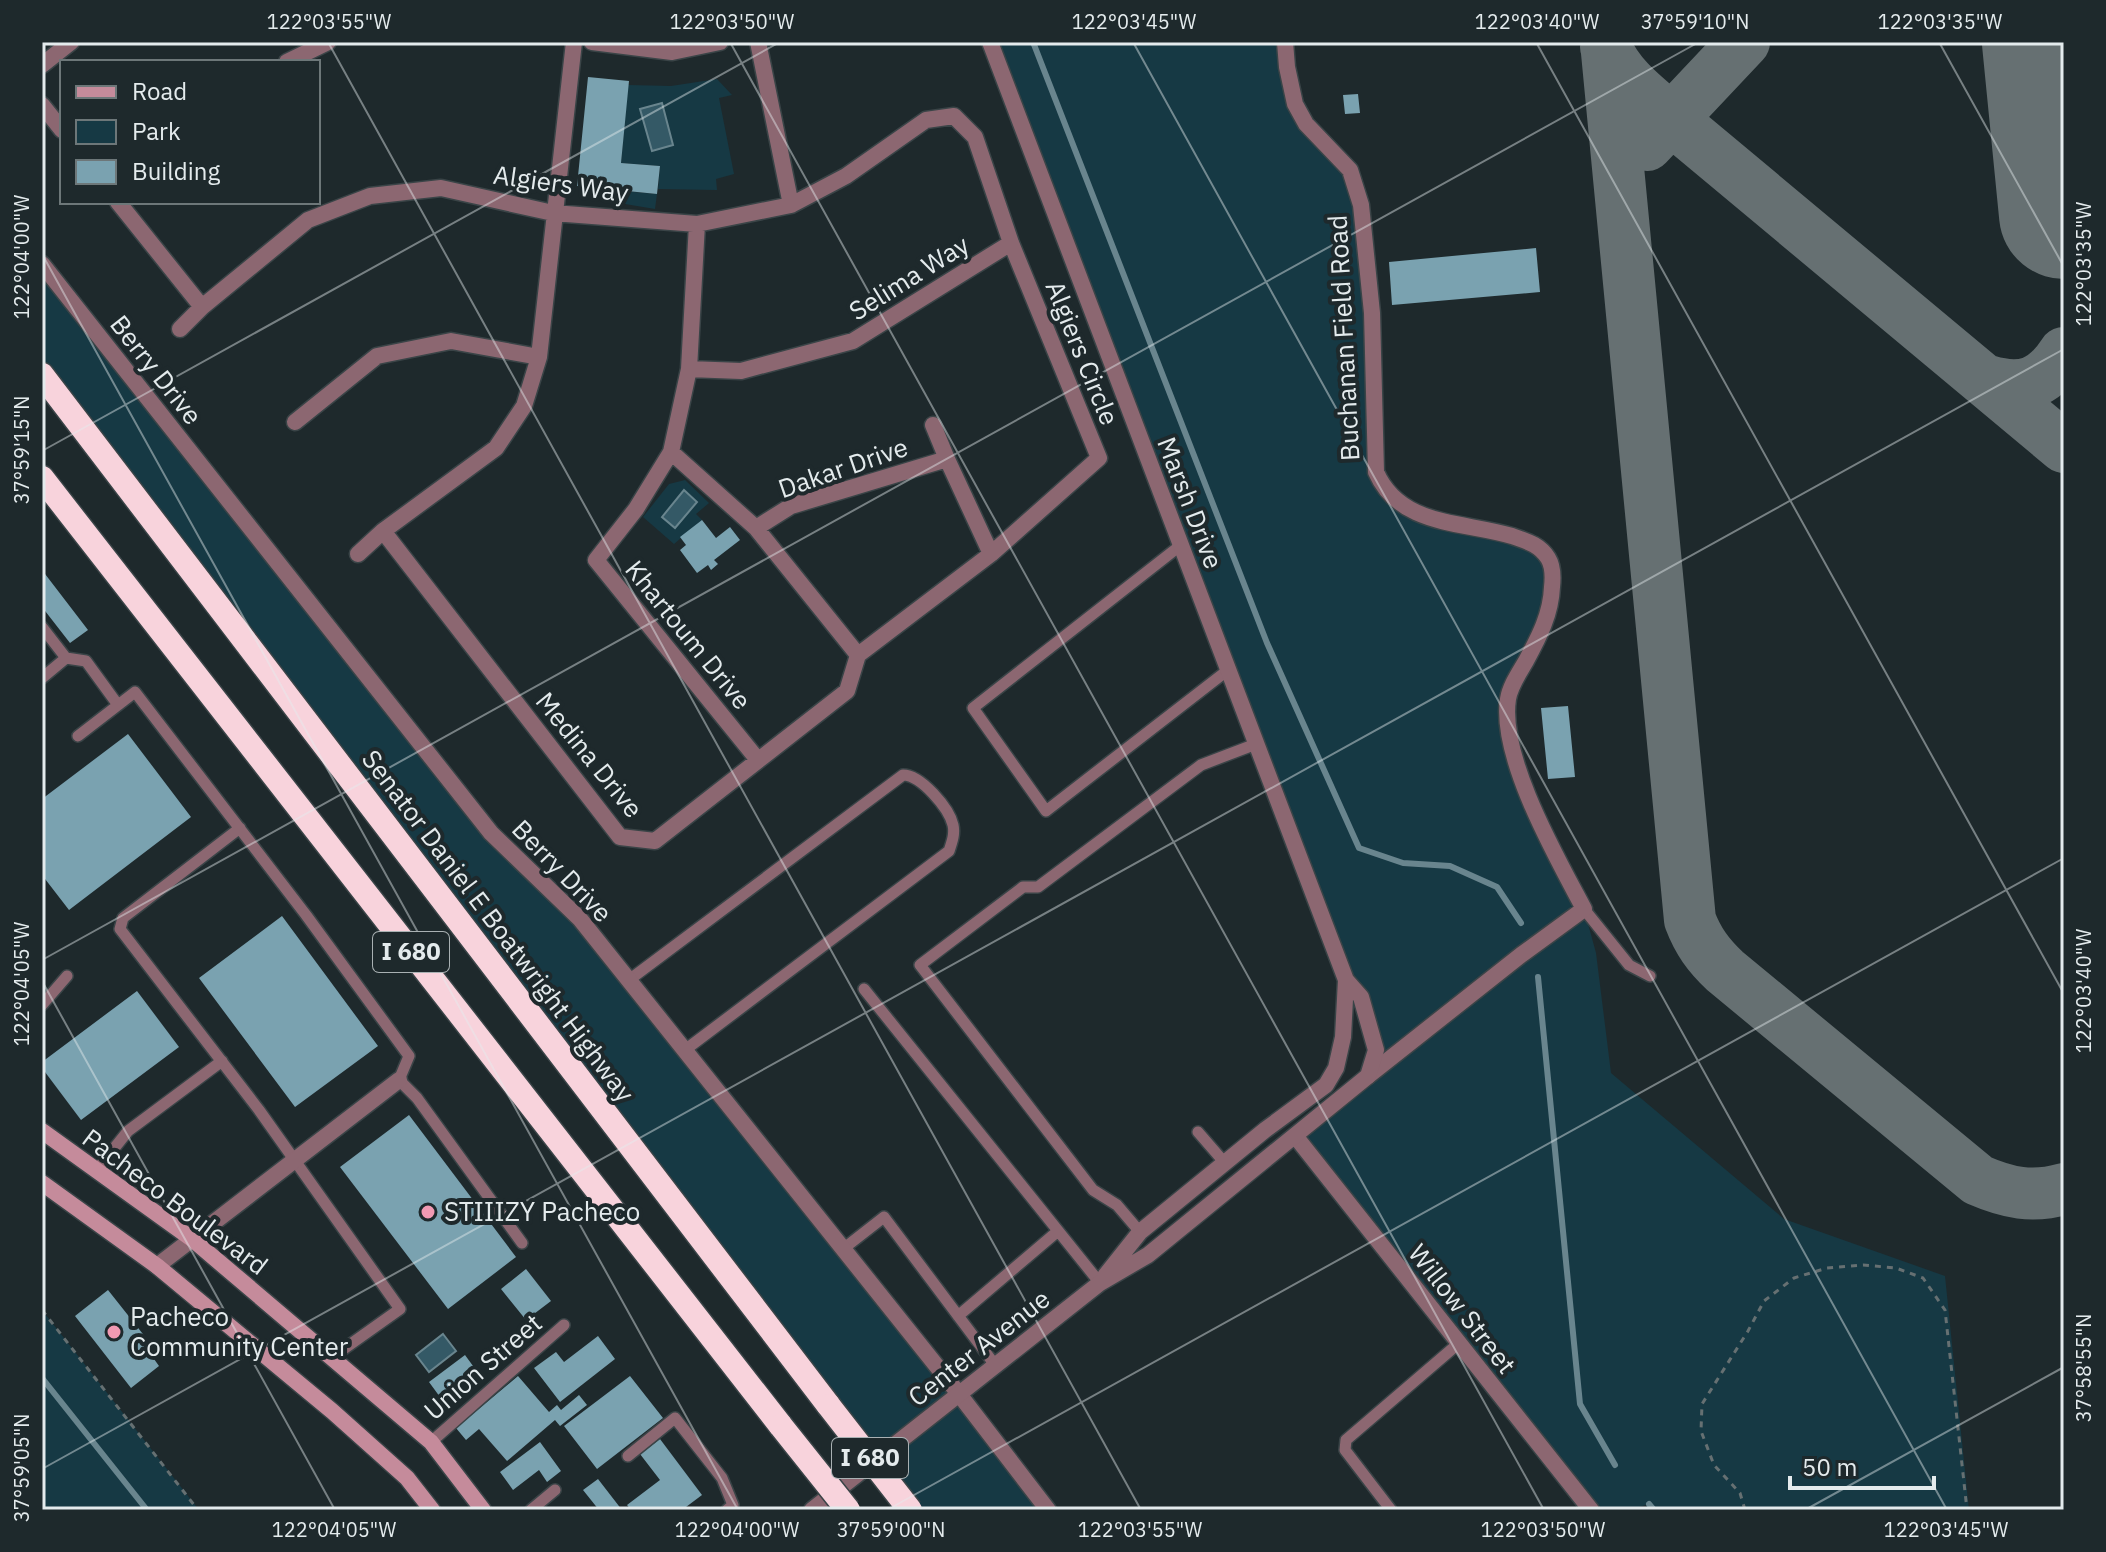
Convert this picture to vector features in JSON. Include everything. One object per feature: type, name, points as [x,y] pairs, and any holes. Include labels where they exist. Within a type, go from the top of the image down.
[{"type":"highway","name":"Senator Daniel E Boatwright Highway","points":[[42,375],[910,1510]]},
{"type":"highway","name":"I 680","points":[[42,478],[848,1510]]},
{"type":"main road","name":"Pacheco Boulevard","points":[[42,1131],[192,1239],[431,1442],[483,1510]]},
{"type":"main road","points":[[42,1183],[157,1266],[332,1411],[407,1478],[432,1510]]},
{"type":"street","points":[[42,65],[71,42]]},
{"type":"street","points":[[291,60],[328,42]]},
{"type":"street","points":[[358,554],[383,531],[496,448],[524,406],[539,357],[574,42]]},
{"type":"street","points":[[592,42],[672,52],[720,42]]},
{"type":"street","points":[[758,42],[791,205]]},
{"type":"street","name":"Marsh Drive","points":[[990,42],[1346,980],[1361,997],[1376,1050],[1368,1076]]},
{"type":"street","name":"Buchanan Field Road","points":[[1285,42],[1295,104],[1306,124],[1350,170],[1361,205],[1372,313],[1376,472],[1383,489],[1397,502],[1432,519],[1533,543],[1548,558],[1552,569],[1552,606],[1508,696],[1507,719],[1539,824],[1584,909]]},
{"type":"street","points":[[42,105],[60,128]]},
{"type":"street","name":"Algiers Way","points":[[180,329],[202,307],[308,220],[370,196],[441,188],[553,213],[697,224],[791,205],[846,176],[926,120],[954,116]]},
{"type":"street","name":"Algiers Circle","points":[[858,655],[991,554],[1099,458],[1011,243],[975,137],[954,116]]},
{"type":"street","points":[[120,204],[202,307]]},
{"type":"street","name":"Khartoum Drive","points":[[697,224],[689,369],[671,452],[636,509],[596,560],[758,760]]},
{"type":"street","name":"Selima Way","points":[[689,369],[741,371],[853,341],[1011,243]]},
{"type":"street","name":"Berry Drive","points":[[42,264],[491,833],[580,919],[1048,1510]]},
{"type":"street","points":[[295,422],[377,356],[451,341],[539,357]]},
{"type":"street","name":"Dakar Drive","points":[[933,425],[991,554]]},
{"type":"street","points":[[671,452],[756,528],[858,655]]},
{"type":"street","name":"Dakar Drive","points":[[756,528],[791,506],[947,459]]},
{"type":"street","name":"Medina Drive","points":[[383,531],[620,837],[655,841],[847,691],[858,655]]},
{"type":"street","points":[[1368,1076],[1584,909]]},
{"type":"street","name":"Marsh Drive","points":[[1336,1068],[1343,1037],[1346,980]]},
{"type":"street","name":"Center Avenue","points":[[1100,1283],[1140,1232],[1224,1162],[1326,1085],[1336,1068]]},
{"type":"street","name":"Center Avenue","points":[[812,1510],[1100,1283],[1148,1255],[1368,1076]]},
{"type":"street","points":[[157,1266],[399,1080]]},
{"type":"street","name":"Willow Street","points":[[1296,1137],[1591,1510]]},
{"type":"lane","points":[[1181,545],[973,708],[1046,811],[1228,670]]},
{"type":"lane","points":[[42,627],[66,658],[86,661],[118,705]]},
{"type":"lane","points":[[42,678],[66,658]]},
{"type":"lane","points":[[78,736],[135,692],[409,1056],[399,1080],[417,1098],[522,1243]]},
{"type":"lane","points":[[1140,1232],[1117,1205],[1093,1190],[920,965],[1023,887],[1038,887],[1201,765],[1256,744]]},
{"type":"lane","points":[[629,980],[903,775],[909,775],[925,785],[952,820],[953,839],[949,851],[685,1050]]},
{"type":"lane","points":[[240,828],[123,918],[120,929],[222,1061],[400,1309],[331,1358]]},
{"type":"lane","points":[[1584,909],[1629,965],[1650,976]]},
{"type":"lane","points":[[42,1005],[67,976]]},
{"type":"lane","points":[[864,989],[1100,1283]]},
{"type":"lane","points":[[96,1171],[128,1131],[222,1061]]},
{"type":"lane","points":[[1198,1132],[1224,1162]]},
{"type":"lane","points":[[843,1249],[884,1217],[995,1365]]},
{"type":"lane","points":[[958,1316],[1058,1231]]},
{"type":"lane","name":"Union Street","points":[[431,1442],[564,1325]]},
{"type":"lane","points":[[1391,1510],[1345,1450],[1346,1440],[1459,1343]]},
{"type":"lane","points":[[628,1456],[675,1418],[722,1478],[732,1508]]},
{"type":"lane","points":[[531,1510],[555,1490]]},
{"type":"path","points":[[1745,1510],[1740,1493],[1714,1465],[1701,1431],[1702,1404],[1764,1301],[1794,1278],[1827,1268],[1863,1265],[1896,1268],[1923,1278],[1945,1310],[1967,1510]]},
{"type":"path","points":[[42,1310],[198,1510]]},
{"type":"green space","points":[[990,42],[1285,42],[1295,104],[1356,185],[1376,472],[1397,502],[1533,543],[1553,581],[1517,675],[1510,736],[1584,909],[1596,953],[1611,1073],[1784,1219],[1945,1276],[1969,1510],[1647,1510],[1646,1505],[1629,1510],[1591,1510],[1296,1137],[1367,1067],[1376,1050],[1346,980]]},
{"type":"green space","points":[[717,79],[732,95],[719,98],[734,174],[716,179],[717,190],[658,189],[660,166],[621,163],[628,85],[671,86]]},
{"type":"green space","points":[[602,189],[657,194],[655,209],[601,200]]},
{"type":"green space","points":[[42,264],[491,833],[580,919],[1048,1510],[910,1510],[42,375]]},
{"type":"green space","points":[[685,480],[709,503],[696,514],[702,520],[674,544],[643,517],[669,484]]},
{"type":"green space","points":[[42,1310],[199,1510],[42,1510]]},
{"type":"shaded area","points":[[662,103],[673,145],[652,151],[640,109]]},
{"type":"shaded area","points":[[684,490],[697,502],[675,528],[662,517]]},
{"type":"shaded area","points":[[443,1334],[456,1351],[429,1372],[416,1355]]},
{"type":"building","points":[[588,77],[629,81],[621,163],[660,166],[657,194],[577,186]]},
{"type":"building","points":[[1358,94],[1360,113],[1345,114],[1343,95]]},
{"type":"building","points":[[1536,248],[1540,292],[1392,305],[1389,262]]},
{"type":"building","points":[[702,520],[716,538],[730,527],[740,540],[714,560],[718,564],[711,570],[708,565],[697,573],[680,550],[686,545],[680,537]]},
{"type":"building","points":[[42,570],[88,630],[70,643],[42,607]]},
{"type":"building","points":[[1568,706],[1575,777],[1548,779],[1541,708]]},
{"type":"building","points":[[128,734],[191,817],[69,910],[42,875],[42,799]]},
{"type":"building","points":[[282,916],[378,1046],[295,1107],[199,978]]},
{"type":"building","points":[[137,991],[179,1047],[81,1120],[42,1068],[42,1062]]},
{"type":"building","name":"STIIIZY Pacheco","points":[[409,1115],[516,1257],[448,1309],[340,1167]]},
{"type":"building","points":[[526,1269],[551,1301],[526,1320],[501,1289]]},
{"type":"building","name":"Pacheco Community Center","points":[[108,1290],[154,1348],[149,1352],[159,1366],[131,1388],[75,1316]]},
{"type":"building","points":[[598,1336],[615,1359],[560,1402],[534,1368],[556,1352],[564,1362]]},
{"type":"building","points":[[465,1355],[484,1381],[448,1408],[429,1382]]},
{"type":"building","points":[[518,1376],[549,1412],[557,1405],[561,1410],[579,1395],[587,1405],[560,1426],[555,1420],[507,1461],[479,1429],[466,1440],[456,1428]]},
{"type":"building","points":[[630,1376],[663,1418],[597,1469],[564,1426]]},
{"type":"building","points":[[660,1439],[702,1495],[682,1510],[631,1510],[627,1505],[660,1480],[640,1454]]},
{"type":"building","points":[[540,1442],[561,1471],[547,1482],[539,1470],[513,1490],[500,1472]]},
{"type":"building","points":[[598,1479],[622,1510],[599,1510],[583,1490]]},
{"type":"waterway","points":[[1033,42],[1267,643],[1359,848],[1403,863],[1450,866],[1497,887],[1521,923]]},
{"type":"waterway","points":[[1538,977],[1580,1404],[1615,1465]]},
{"type":"waterway","points":[[42,1378],[147,1510]]},
{"type":"waterway","points":[[1649,1504],[1654,1510]]},
{"type":"taxiway","points":[[1606,42],[1690,920],[1704,947],[1725,971],[1978,1180],[2020,1193],[2064,1189]]},
{"type":"taxiway","points":[[1647,145],[1744,42]]},
{"type":"taxiway","points":[[1606,47],[1626,78],[1652,103],[2064,447]]},
{"type":"taxiway","points":[[1988,381],[2011,385],[2031,382],[2048,372],[2064,353]]},
{"type":"runway","points":[[2047,42],[2064,214]]},
{"type":"place","name":"STIIIZY Pacheco","points":[[428,1212]]},
{"type":"place","name":"Pacheco Community Center","points":[[114,1332]]}]
